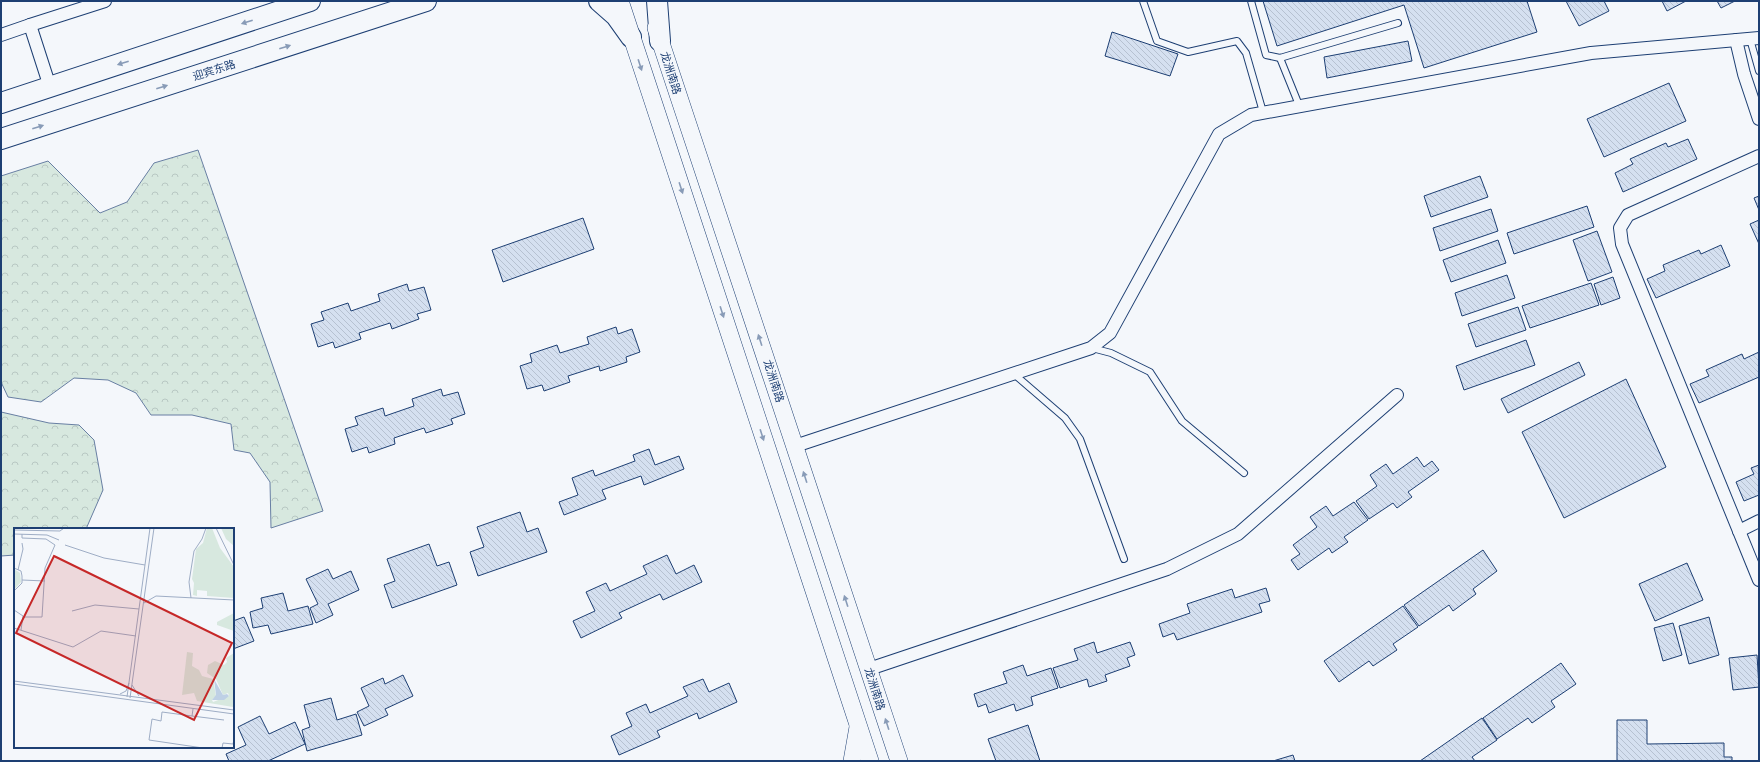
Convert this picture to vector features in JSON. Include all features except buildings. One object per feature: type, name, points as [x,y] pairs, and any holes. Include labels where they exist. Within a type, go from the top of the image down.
[{"type":"highway","points":[[1,103],[310,1]]},
{"type":"highway","name":"迎宾东路","points":[[1,139],[426,1]]},
{"type":"highway","points":[[599,1],[616,16],[631,37]]},
{"type":"highway","points":[[657,1],[660,41]]},
{"type":"main road","points":[[620,1],[870,761]]},
{"type":"main road","name":"龙洲南路","points":[[648,1],[899,761]]},
{"type":"main road","points":[[852,761],[858,725]]},
{"type":"street","points":[[1,35],[105,1]]},
{"type":"street","points":[[30,25],[50,87]]},
{"type":"street","points":[[795,446],[1091,348],[1110,334],[1219,134],[1251,115],[1591,53],[1755,38]]},
{"type":"street","points":[[1736,40],[1744,74],[1759,119]]},
{"type":"street","points":[[1759,156],[1628,215],[1620,228],[1622,244],[1759,580]]},
{"type":"street","points":[[869,669],[1167,569],[1238,534],[1397,395]]},
{"type":"street","points":[[1739,531],[1759,522]]},
{"type":"lane","points":[[1143,1],[1157,41],[1188,52],[1237,41],[1246,53],[1263,112]]},
{"type":"lane","points":[[1251,1],[1266,55],[1280,58],[1398,22]]},
{"type":"lane","points":[[1755,38],[1759,71]]},
{"type":"lane","points":[[1280,58],[1299,106]]},
{"type":"lane","points":[[1091,348],[1111,353],[1150,372],[1182,421],[1244,473]]},
{"type":"lane","points":[[1014,374],[1065,418],[1080,439],[1124,559]]},
{"type":"green space","points":[[198,150],[323,511],[271,528],[270,482],[250,453],[234,450],[231,424],[192,415],[151,415],[136,393],[108,380],[74,378],[41,402],[8,397],[1,382],[1,176],[48,161],[100,213],[127,202],[154,163]]},
{"type":"green space","points":[[1,412],[49,423],[79,425],[94,440],[103,490],[86,528],[14,528],[14,555],[1,556]]}]
